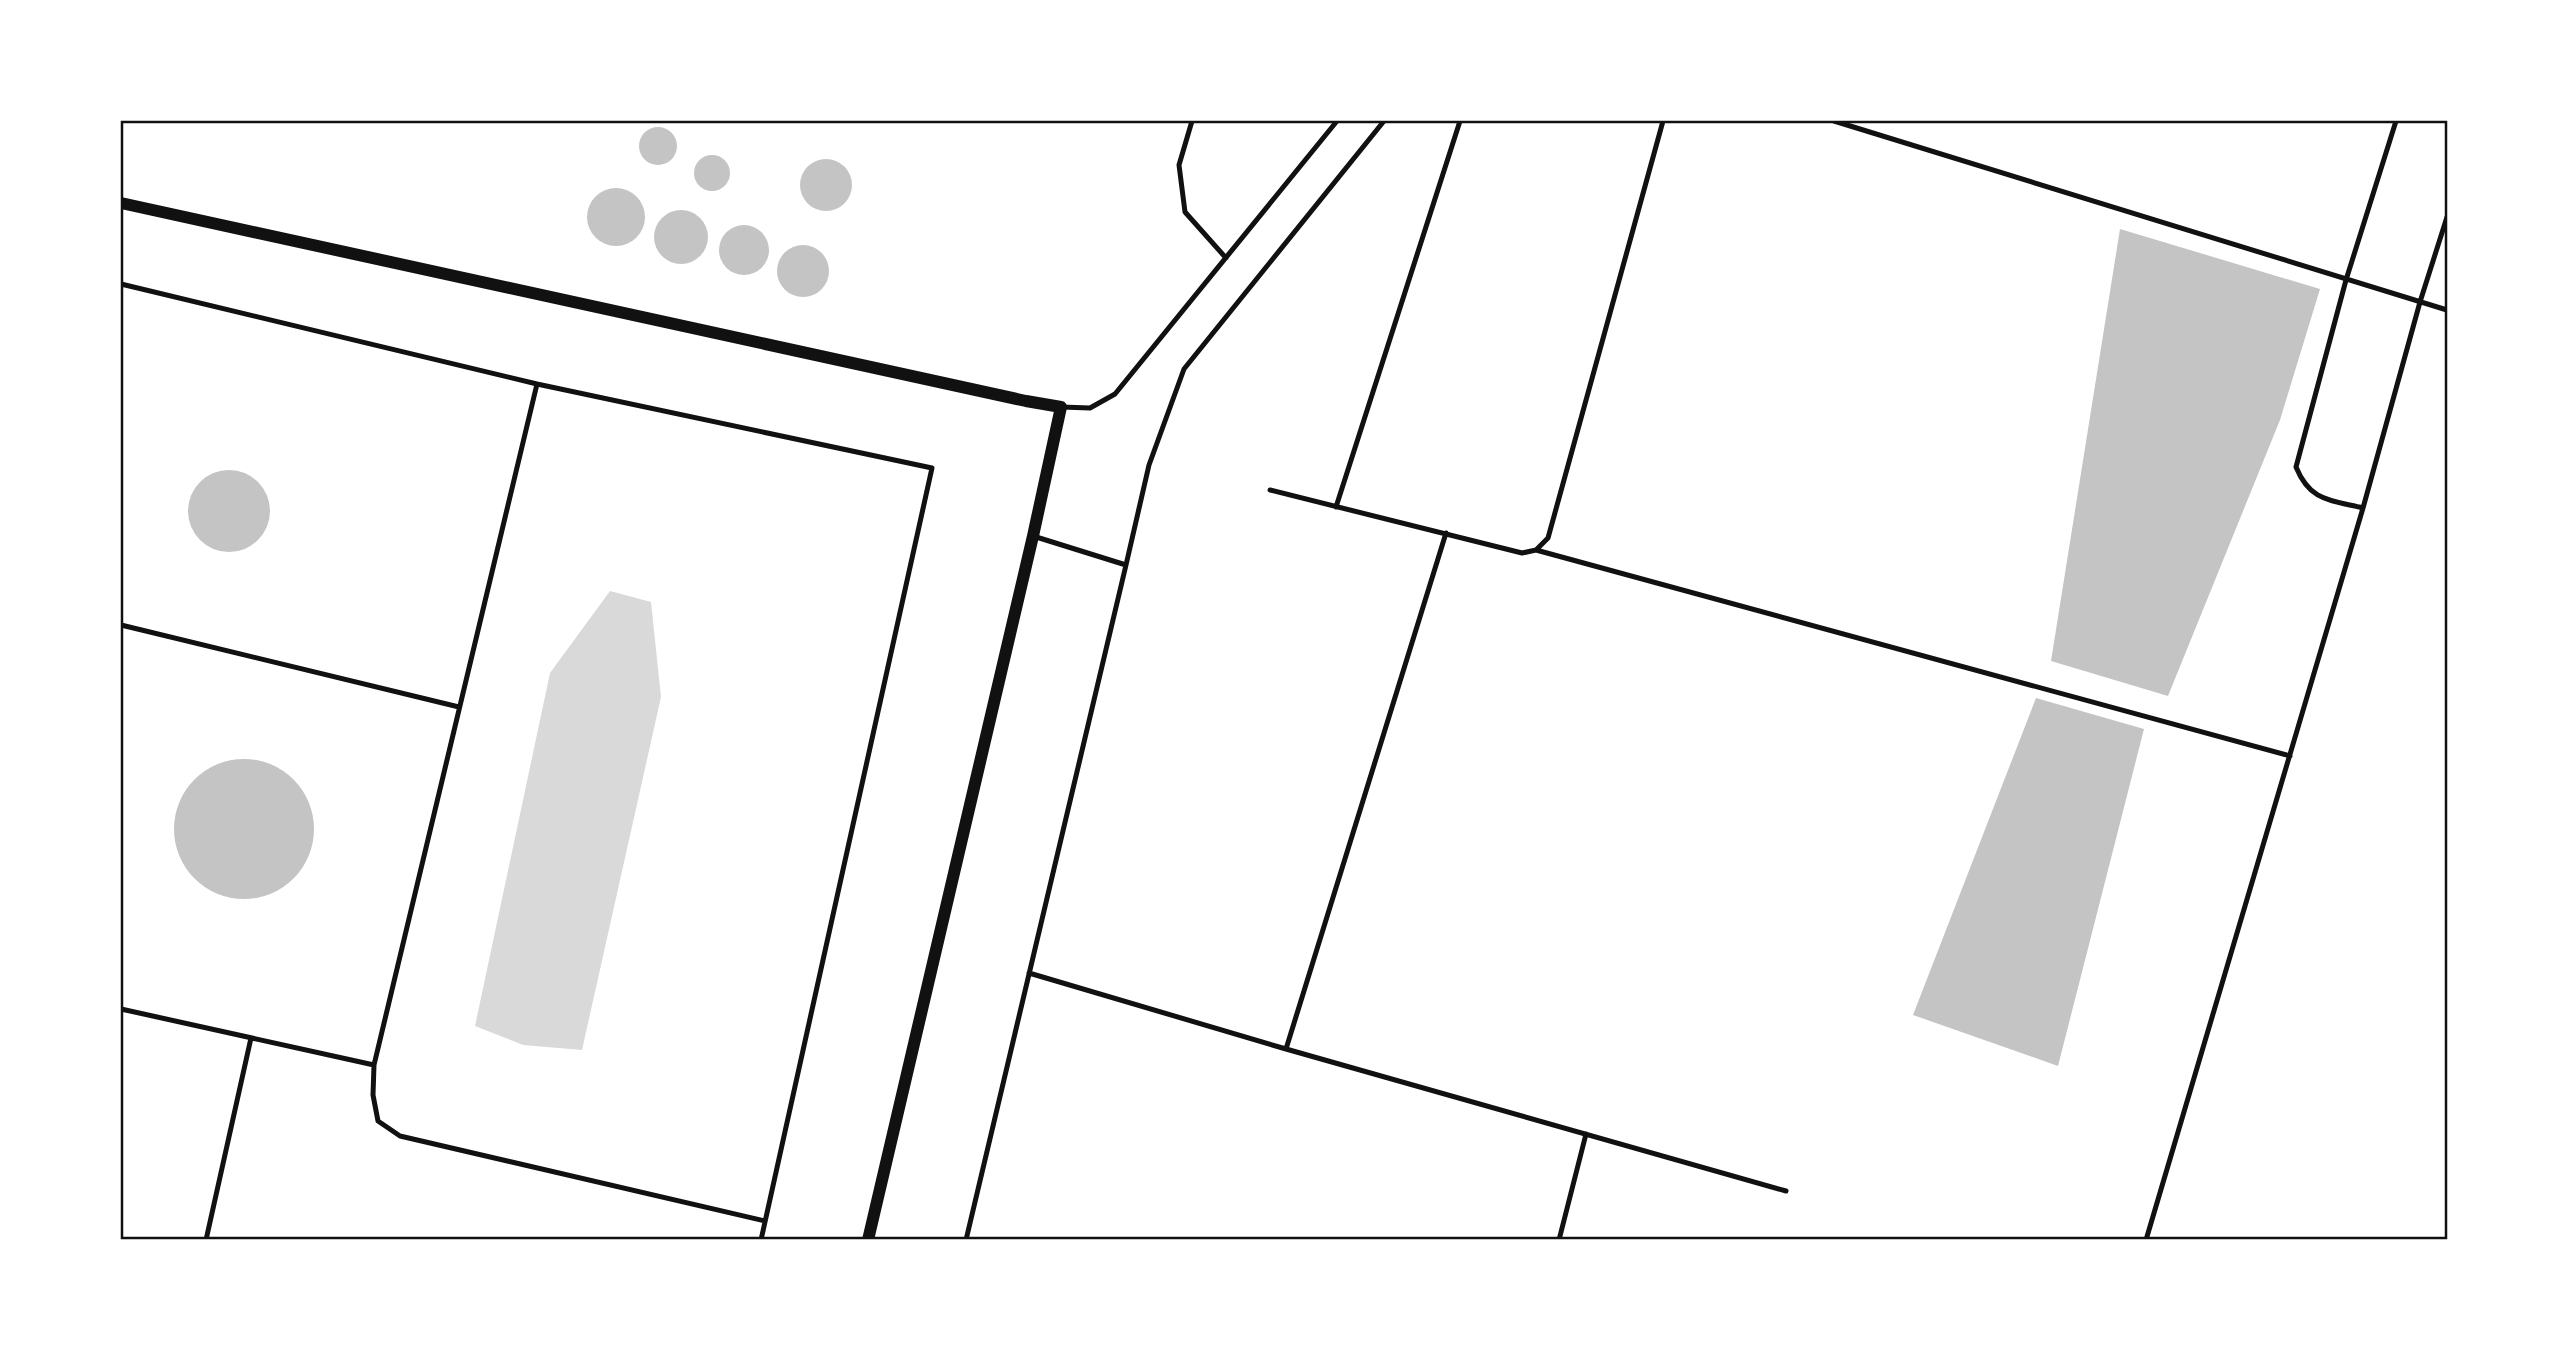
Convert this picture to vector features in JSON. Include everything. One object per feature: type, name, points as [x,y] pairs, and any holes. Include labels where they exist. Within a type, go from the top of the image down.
[{"type":"street","points":[[121,203],[1062,407],[868,1240]]},
{"type":"lane","points":[[1192,121],[1179,165],[1185,212],[1226,258]]},
{"type":"lane","points":[[1062,407],[1090,408],[1115,394],[1337,121]]},
{"type":"lane","points":[[966,1240],[1149,465],[1184,369],[1384,121]]},
{"type":"lane","points":[[1336,507],[1460,121]]},
{"type":"lane","points":[[1536,550],[1548,538],[1663,121]]},
{"type":"lane","points":[[1834,121],[2447,310]]},
{"type":"lane","points":[[2363,508],[2316,497],[2302,482],[2296,467],[2346,280],[2396,121]]},
{"type":"lane","points":[[2146,1240],[2447,217]]},
{"type":"lane","points":[[121,284],[537,384],[932,468],[761,1240]]},
{"type":"lane","points":[[537,384],[374,1065],[373,1095],[378,1121],[400,1136],[765,1221]]},
{"type":"lane","points":[[1270,490],[1522,553],[1536,550],[2290,756]]},
{"type":"lane","points":[[1286,1049],[1446,533]]},
{"type":"lane","points":[[1033,536],[1126,565]]},
{"type":"lane","points":[[121,625],[459,707]]},
{"type":"lane","points":[[1029,973],[1786,1191]]},
{"type":"lane","points":[[121,1009],[374,1065]]},
{"type":"lane","points":[[206,1240],[251,1038]]},
{"type":"lane","points":[[1559,1240],[1586,1134]]},
{"type":"shaded area","points":[[610,591],[651,602],[661,697],[582,1050],[523,1045],[475,1026],[550,673]]},
{"type":"building","points":[[658,127],[671,133],[677,146],[671,159],[658,165],[645,159],[639,146],[645,133]]},
{"type":"building","points":[[712,155],[724,161],[730,173],[724,185],[712,191],[700,185],[694,173],[700,161]]},
{"type":"building","points":[[826,159],[836,161],[844,167],[850,175],[850,195],[844,203],[836,209],[826,211],[816,209],[808,203],[802,195],[800,185],[802,175],[808,167],[816,161]]},
{"type":"building","points":[[610,188],[622,188],[637,196],[645,211],[645,223],[637,238],[622,246],[610,246],[595,238],[587,223],[587,211],[595,196]]},
{"type":"building","points":[[681,210],[700,218],[708,237],[700,256],[681,264],[662,256],[654,237],[662,218]]},
{"type":"building","points":[[744,225],[762,232],[769,250],[762,268],[744,275],[726,268],[719,250],[726,232]]},
{"type":"building","points":[[2120,229],[2320,289],[2280,420],[2168,696],[2051,661]]},
{"type":"building","points":[[803,245],[813,247],[821,253],[827,261],[827,281],[821,289],[813,295],[803,297],[793,295],[785,289],[779,281],[777,271],[779,261],[785,253],[793,247]]},
{"type":"building","points":[[229,470],[245,473],[258,482],[267,495],[270,511],[267,527],[258,540],[245,549],[229,552],[213,549],[200,540],[191,527],[188,511],[191,495],[200,482],[213,473]]},
{"type":"building","points":[[2036,698],[2144,729],[2058,1066],[1913,1015]]},
{"type":"building","points":[[244,759],[271,765],[293,780],[308,802],[314,829],[308,856],[293,878],[271,893],[244,899],[217,893],[195,878],[180,856],[174,829],[180,802],[195,780],[217,765]]}]
